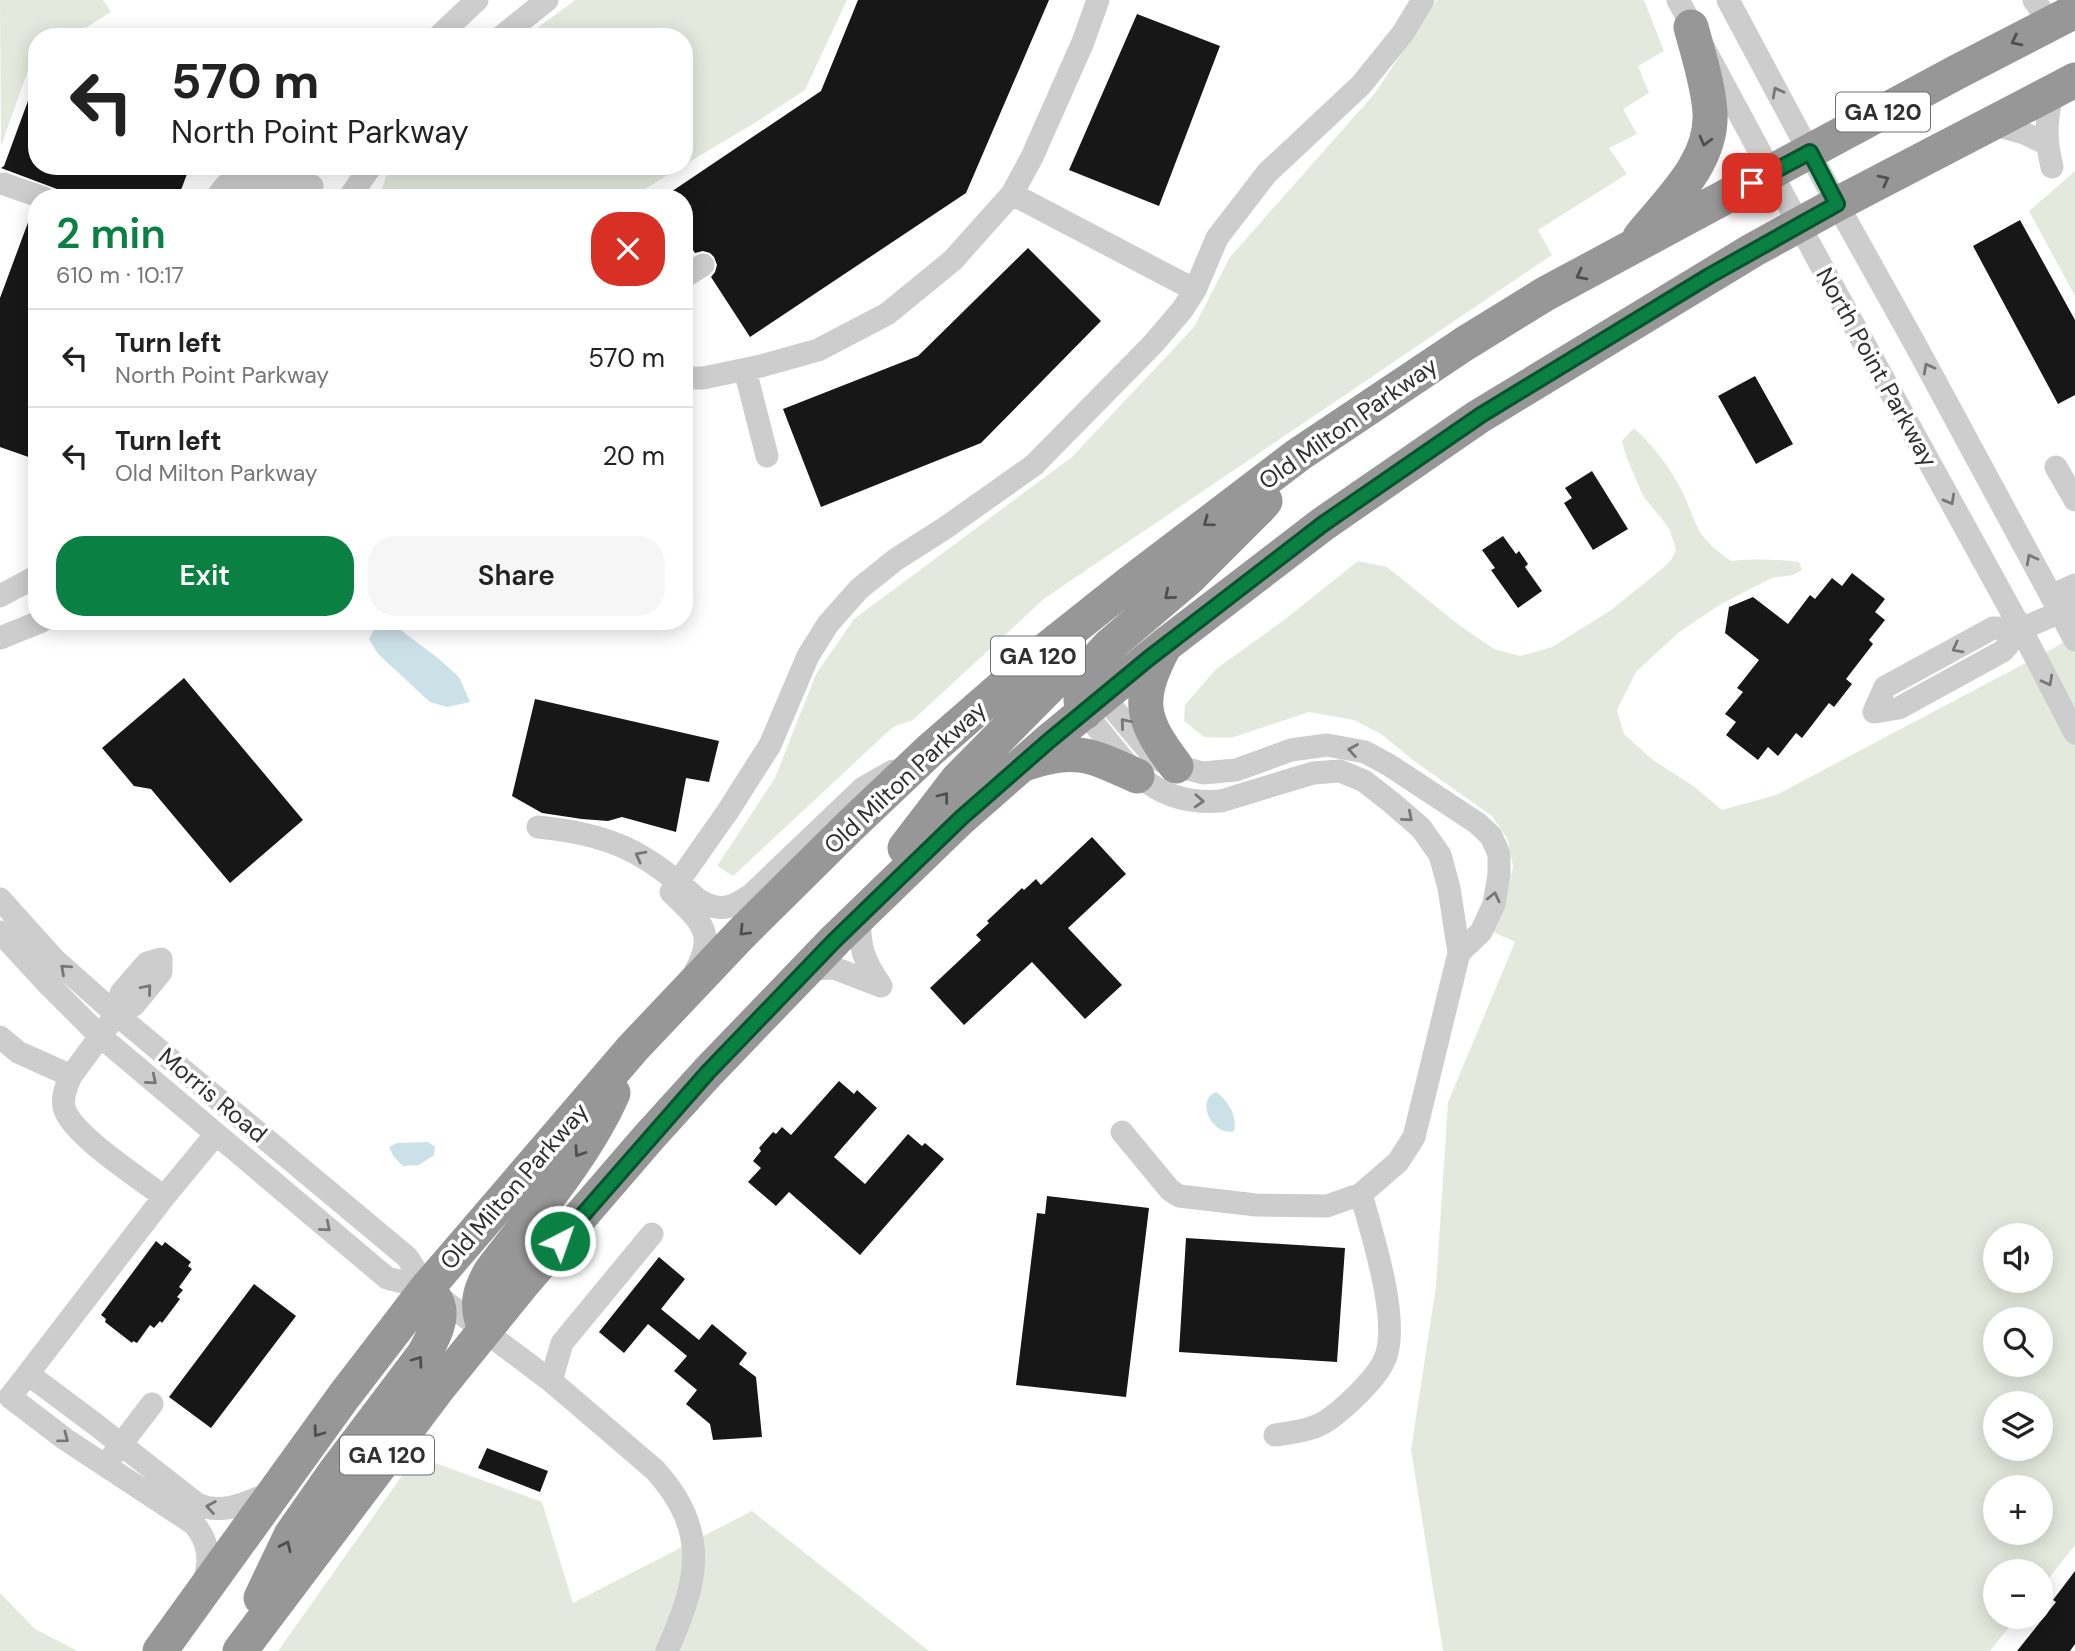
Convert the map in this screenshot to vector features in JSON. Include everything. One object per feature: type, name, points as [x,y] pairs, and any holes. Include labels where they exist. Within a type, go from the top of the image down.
[{"type":"highway","name":"Old Milton Parkway","points":[[240,1651],[439,1387],[649,1137],[717,1062],[870,906],[961,818],[1021,765],[1071,676],[1130,583],[1298,456],[1464,344],[1545,294],[1957,72],[2053,12]]},
{"type":"highway","points":[[1628,250],[1684,183],[1699,161],[1707,140],[1710,115],[1707,91],[1684,13]]},
{"type":"highway","name":"Old Milton Parkway","points":[[159,1651],[344,1396],[427,1288],[678,999],[929,751],[1071,676],[1164,646],[1323,524],[1481,415],[1621,329],[1837,204],[2063,86]]},
{"type":"highway","points":[[1164,646],[1147,682],[1145,700],[1152,730],[1176,766]]},
{"type":"highway","points":[[870,906],[906,846],[958,779],[1071,676]]},
{"type":"highway","points":[[1021,765],[1073,753],[1098,758],[1137,776]]},
{"type":"highway","points":[[485,1330],[479,1313],[483,1284],[558,1183],[604,1115],[633,1048]]},
{"type":"highway","points":[[234,1651],[291,1535],[424,1354],[434,1336],[439,1318],[438,1303],[427,1288]]},
{"type":"highway","points":[[251,1651],[292,1582]]},
{"type":"street","points":[[447,28],[477,0]]},
{"type":"street","points":[[512,28],[547,0]]},
{"type":"street","points":[[693,378],[745,370],[818,350],[887,314],[953,260],[1012,194],[1032,157],[1083,42],[1098,0]]},
{"type":"street","points":[[675,887],[770,745],[808,656],[828,624],[859,589],[895,560],[1034,465],[1153,344],[1182,310],[1195,290],[1217,239],[1267,173],[1361,85],[1403,33],[1423,0]]},
{"type":"street","name":"North Point Parkway","points":[[1728,0],[1837,204],[2062,605],[2075,640]]},
{"type":"street","name":"North Point Parkway","points":[[1684,13],[2021,629],[2075,733]]},
{"type":"street","points":[[2052,167],[2046,121],[2063,86]]},
{"type":"street","points":[[1991,124],[2024,133],[2047,144]]},
{"type":"street","points":[[297,175],[314,183]]},
{"type":"street","points":[[222,189],[229,182],[244,178],[271,189]]},
{"type":"street","points":[[5,184],[28,192]]},
{"type":"street","points":[[1012,194],[1195,290]]},
{"type":"street","points":[[745,370],[766,456]]},
{"type":"street","points":[[0,596],[28,581]]},
{"type":"street","points":[[2021,629],[1993,628],[1885,687],[1874,712],[1899,708],[2003,651],[2021,629],[2062,605],[2075,585]]},
{"type":"street","points":[[0,638],[28,627]]},
{"type":"street","points":[[1071,676],[1154,757],[1176,766],[1203,773],[1236,770],[1291,750],[1326,745],[1365,752],[1477,823],[1491,836],[1499,853],[1499,875],[1494,904],[1482,932],[1459,953]]},
{"type":"street","points":[[1071,676],[1137,776],[1160,792],[1206,802],[1221,801],[1313,773],[1340,771],[1364,781],[1421,828],[1440,855],[1449,888],[1459,953],[1413,1137],[1398,1162],[1361,1195],[1327,1206],[1256,1205],[1179,1196],[1170,1190],[1122,1132]]},
{"type":"street","points":[[675,887],[698,901],[715,907],[732,907],[751,895],[863,788],[929,751]]},
{"type":"street","points":[[538,827],[575,831],[607,840],[646,859],[675,887],[701,925],[707,940],[704,956],[678,999]]},
{"type":"street","name":"Morris Road","points":[[0,899],[54,959],[407,1257],[427,1288],[551,1381],[670,1486],[691,1530],[695,1556],[688,1599],[667,1651]]},
{"type":"street","points":[[807,969],[834,968],[881,986],[860,948],[870,906]]},
{"type":"street","name":"Morris Road","points":[[0,932],[100,1036],[387,1279],[427,1288]]},
{"type":"street","points":[[118,1011],[71,1076],[63,1100],[65,1109],[75,1127],[164,1197]]},
{"type":"street","points":[[0,1037],[18,1052],[71,1076]]},
{"type":"street","points":[[200,1594],[208,1568],[208,1558],[206,1542],[200,1531],[190,1521],[65,1439],[10,1397],[216,1133]]},
{"type":"street","points":[[1275,1435],[1304,1431],[1325,1423],[1368,1384],[1384,1362],[1390,1336],[1388,1306],[1361,1195]]},
{"type":"street","points":[[551,1381],[562,1343],[652,1234]]},
{"type":"street","points":[[28,1374],[203,1507],[235,1507],[275,1491]]},
{"type":"street","points":[[105,1466],[152,1404]]},
{"type":"shaded area","points":[[0,0],[103,0],[111,12],[85,28],[28,28],[28,70],[1,146]]},
{"type":"shaded area","points":[[575,0],[847,0],[805,90],[693,160],[693,28],[537,28]]},
{"type":"shaded area","points":[[1437,0],[1644,0],[1664,51],[1638,66],[1649,93],[1623,109],[1637,134],[1609,148],[1627,174],[1538,230],[1552,255],[1045,598],[913,720],[893,727],[733,876],[717,866],[775,778],[816,674],[854,619],[1072,457],[1194,327],[1230,257],[1375,93]]},
{"type":"shaded area","points":[[2075,171],[2075,296],[2029,211]]},
{"type":"shaded area","points":[[387,175],[668,175],[645,189],[382,189]]},
{"type":"shaded area","points":[[1634,428],[1649,443],[1674,477],[1702,535],[1731,561],[1799,562],[1802,570],[1793,575],[1772,578],[1721,604],[1678,633],[1636,672],[1617,710],[1624,734],[1653,760],[1696,788],[1722,810],[1776,795],[2075,635],[2075,1545],[2053,1573],[2053,1559],[1983,1559],[1983,1629],[2007,1629],[1990,1651],[1443,1651],[1411,1450],[1436,1286],[1448,1102],[1515,942],[1493,932],[1504,907],[1513,867],[1508,840],[1492,816],[1414,761],[1381,734],[1354,720],[1309,712],[1231,738],[1204,737],[1184,721],[1185,705],[1216,669],[1284,620],[1358,561],[1387,567],[1459,625],[1494,649],[1520,656],[1552,647],[1611,610],[1663,568],[1676,550],[1669,528],[1643,496],[1622,441]]},
{"type":"shaded area","points":[[416,1456],[542,1502],[573,1603],[752,1511],[929,1651],[278,1651]]},
{"type":"shaded area","points":[[0,1593],[35,1629],[78,1651],[0,1651]]},
{"type":"water","points":[[374,630],[401,630],[459,677],[470,702],[447,707],[430,702],[378,654],[369,639]]},
{"type":"water","points":[[1216,1092],[1231,1109],[1235,1120],[1234,1131],[1219,1129],[1209,1117],[1207,1102]]},
{"type":"water","points":[[428,1142],[435,1147],[434,1155],[419,1165],[403,1166],[389,1147],[397,1143]]},
{"type":"building","points":[[858,0],[1049,0],[966,193],[750,337],[711,277],[717,265],[714,257],[710,253],[695,253],[693,250],[693,189],[675,189],[821,91]]},
{"type":"building","points":[[1137,14],[1220,46],[1159,206],[1069,170]]},
{"type":"building","points":[[28,101],[28,175],[187,175],[181,189],[57,189],[1,168]]},
{"type":"building","points":[[2020,220],[2075,320],[2075,395],[2058,404],[1973,246]]},
{"type":"building","points":[[28,222],[28,457],[0,447],[0,298]]},
{"type":"building","points":[[1028,248],[1101,321],[981,443],[821,507],[783,409],[918,356]]},
{"type":"building","points":[[1755,376],[1793,444],[1756,464],[1718,396]]},
{"type":"building","points":[[1592,471],[1628,529],[1593,550],[1564,503],[1572,498],[1565,488]]},
{"type":"building","points":[[1503,536],[1516,554],[1519,551],[1528,564],[1525,567],[1542,591],[1518,608],[1491,570],[1495,568],[1482,550]]},
{"type":"building","points":[[1852,573],[1885,599],[1875,612],[1885,620],[1869,640],[1873,644],[1846,679],[1852,684],[1834,707],[1829,703],[1802,738],[1796,733],[1778,756],[1768,747],[1758,760],[1726,735],[1736,722],[1725,714],[1743,692],[1737,688],[1759,660],[1725,633],[1729,607],[1753,597],[1788,624],[1810,595],[1815,599],[1832,578],[1842,586]]},
{"type":"building","points":[[184,678],[303,820],[230,883],[151,789],[134,786],[102,748]]},
{"type":"building","points":[[535,699],[719,741],[709,782],[686,778],[676,832],[622,817],[608,821],[542,813],[512,796]]},
{"type":"building","points":[[1092,837],[1126,874],[1068,928],[1122,985],[1085,1019],[1032,962],[964,1025],[930,988],[981,940],[976,935],[989,923],[987,921],[1022,888],[1024,890],[1036,879],[1041,885]]},
{"type":"building","points":[[839,1081],[854,1094],[857,1090],[877,1108],[834,1157],[865,1184],[908,1134],[922,1146],[925,1143],[944,1159],[860,1255],[789,1192],[776,1206],[748,1182],[761,1168],[753,1161],[761,1151],[759,1148],[773,1132],[776,1134],[782,1127],[791,1135]]},
{"type":"building","points":[[1047,1196],[1149,1208],[1126,1397],[1016,1385],[1037,1213],[1045,1214]]},
{"type":"building","points":[[1186,1238],[1345,1248],[1337,1362],[1179,1352]]},
{"type":"building","points":[[156,1241],[162,1246],[165,1242],[191,1262],[188,1266],[192,1269],[179,1287],[183,1290],[177,1297],[180,1299],[162,1323],[160,1321],[154,1328],[150,1325],[137,1343],[132,1343],[105,1322],[106,1319],[101,1315]]},
{"type":"building","points":[[659,1257],[685,1279],[661,1309],[699,1340],[712,1324],[747,1353],[739,1364],[756,1377],[762,1437],[713,1440],[710,1424],[686,1404],[697,1390],[674,1371],[687,1356],[648,1324],[624,1353],[599,1332]]},
{"type":"building","points":[[254,1284],[296,1316],[211,1428],[169,1397]]},
{"type":"building","points":[[487,1448],[548,1471],[540,1492],[478,1468]]},
{"type":"building","points":[[2075,1571],[2075,1644],[2070,1651],[2017,1651],[2035,1629],[2053,1629],[2053,1606],[2056,1602],[2053,1600]]},
{"type":"route","points":[[560,1241],[708,1072],[835,940],[961,818],[1148,659],[1323,524],[1481,415],[1709,276],[1837,204],[1810,152],[1752,183]]}]
